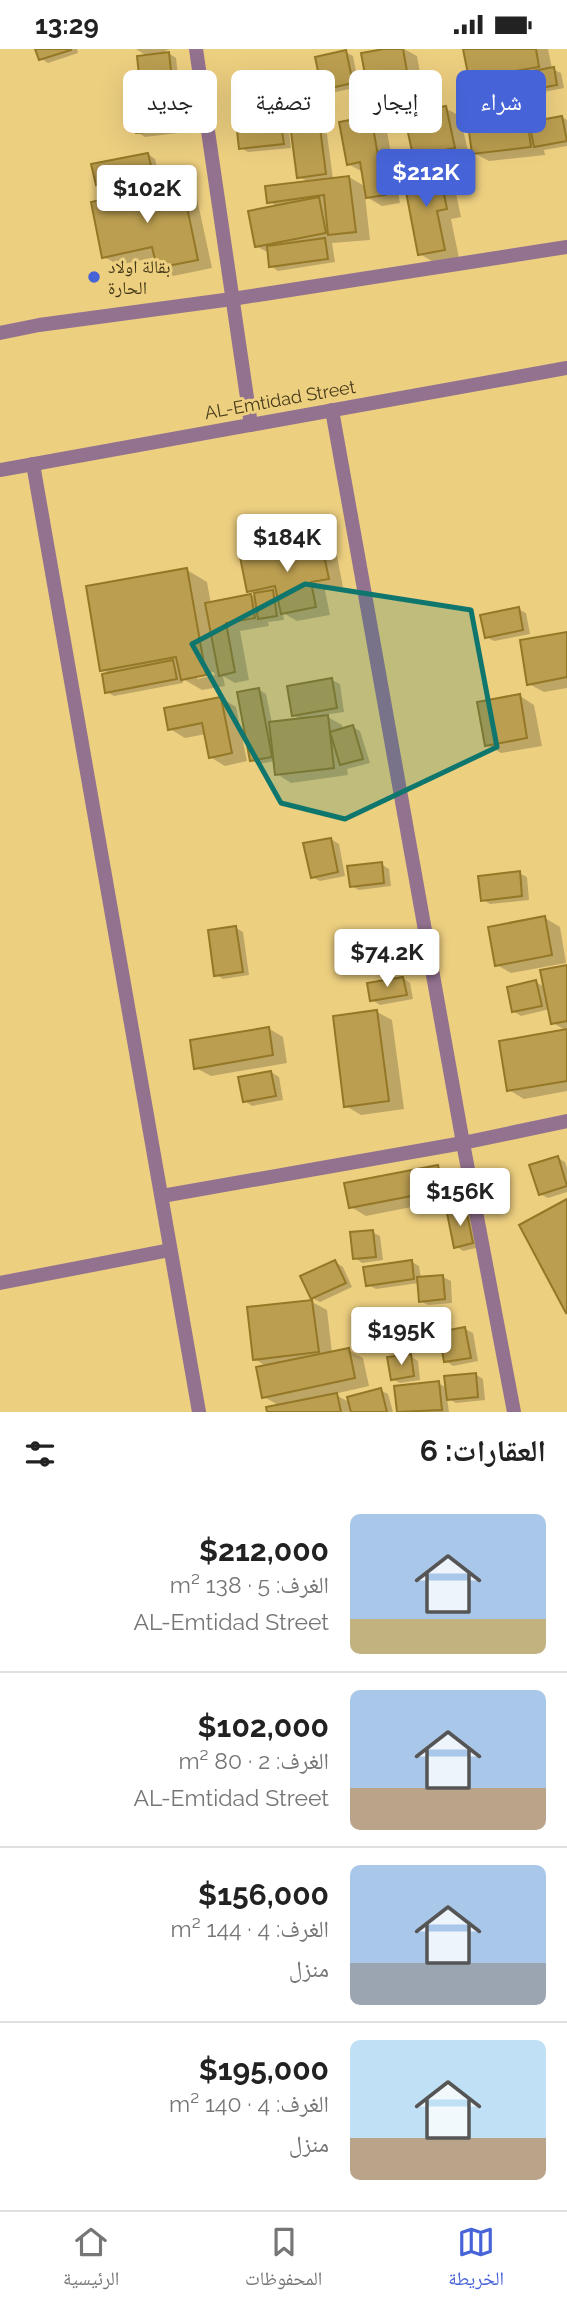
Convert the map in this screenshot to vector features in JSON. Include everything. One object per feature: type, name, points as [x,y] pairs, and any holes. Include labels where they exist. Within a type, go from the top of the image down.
[{"type":"street","points":[[197,49],[251,425]]},
{"type":"street","points":[[0,333],[567,247]]},
{"type":"street","name":"AL-Emtidad Street","points":[[0,470],[567,368]]},
{"type":"street","points":[[332,410],[463,1143],[514,1412]]},
{"type":"street","points":[[33,464],[199,1412]]},
{"type":"street","points":[[162,1196],[463,1143],[567,1121]]},
{"type":"street","points":[[0,1283],[170,1250]]},
{"type":"highlighted area","points":[[305,584],[471,610],[497,747],[345,819],[281,803],[192,644]]},
{"type":"building","points":[[35,49],[71,49],[71,50],[39,60]]},
{"type":"building","points":[[403,49],[407,70],[364,70],[361,53]]},
{"type":"building","points":[[463,49],[536,49],[539,67],[522,70],[467,70]]},
{"type":"building","points":[[346,50],[350,70],[349,84],[335,87],[335,70],[318,70],[315,57]]},
{"type":"building","points":[[169,52],[171,70],[138,70],[137,56]]},
{"type":"building","points":[[554,67],[557,85],[546,87],[546,70],[538,70]]},
{"type":"building","points":[[446,106],[455,148],[413,156],[408,133],[442,133],[442,107]]},
{"type":"building","points":[[562,116],[567,141],[534,147],[531,133],[546,133],[546,119]]},
{"type":"building","points":[[349,120],[349,133],[374,133],[385,195],[366,198],[360,162],[347,165],[339,122]]},
{"type":"building","points":[[237,133],[282,133],[284,144],[239,149]]},
{"type":"building","points":[[291,133],[321,133],[326,174],[297,178]]},
{"type":"building","points":[[469,133],[529,133],[531,147],[472,154]]},
{"type":"building","points":[[148,153],[153,174],[96,185],[91,164]]},
{"type":"building","points":[[439,169],[447,209],[437,211],[445,250],[418,255],[403,176]]},
{"type":"building","points":[[349,176],[356,232],[328,235],[324,195],[267,203],[265,186]]},
{"type":"building","points":[[182,183],[198,260],[157,268],[152,247],[102,258],[91,202]]},
{"type":"building","points":[[319,197],[326,233],[255,247],[248,211]]},
{"type":"building","points":[[325,238],[328,259],[269,267],[267,246]]},
{"type":"building","points":[[321,541],[329,579],[311,582],[316,607],[281,614],[275,586],[247,592],[240,557]]},
{"type":"building","points":[[187,568],[206,675],[181,680],[176,657],[100,671],[86,586]]},
{"type":"building","points":[[273,590],[277,616],[258,619],[254,593]]},
{"type":"building","points":[[251,594],[255,618],[226,623],[235,672],[219,676],[205,603]]},
{"type":"building","points":[[519,607],[523,630],[485,638],[480,615]]},
{"type":"building","points":[[567,632],[567,677],[527,685],[520,640]]},
{"type":"building","points":[[173,660],[177,679],[105,693],[102,674]]},
{"type":"building","points":[[332,678],[337,708],[292,716],[287,686]]},
{"type":"building","points":[[259,688],[272,757],[250,761],[237,692]]},
{"type":"building","points":[[520,694],[527,738],[485,746],[477,702]]},
{"type":"building","points":[[221,697],[232,753],[209,758],[202,723],[168,730],[164,708]]},
{"type":"building","points":[[328,715],[334,768],[275,775],[269,722]]},
{"type":"building","points":[[353,725],[363,759],[340,765],[330,732]]},
{"type":"building","points":[[331,838],[338,872],[311,878],[303,843]]},
{"type":"building","points":[[382,862],[384,883],[350,887],[347,866]]},
{"type":"building","points":[[520,871],[522,896],[481,901],[478,876]]},
{"type":"building","points":[[545,916],[552,955],[495,966],[488,927]]},
{"type":"building","points":[[236,926],[243,972],[214,976],[208,930]]},
{"type":"building","points":[[567,965],[567,1021],[551,1024],[540,970]]},
{"type":"building","points":[[403,977],[407,995],[370,1001],[367,983]]},
{"type":"building","points":[[536,980],[542,1006],[512,1012],[507,987]]},
{"type":"building","points":[[377,1010],[389,1101],[344,1107],[333,1016]]},
{"type":"building","points":[[269,1027],[273,1055],[194,1069],[190,1040]]},
{"type":"building","points":[[567,1029],[567,1081],[507,1091],[499,1041]]},
{"type":"building","points":[[271,1071],[276,1096],[243,1102],[238,1077]]},
{"type":"building","points":[[558,1156],[567,1186],[539,1195],[529,1165]]},
{"type":"building","points":[[438,1165],[443,1190],[349,1208],[344,1183]]},
{"type":"building","points":[[567,1199],[567,1312],[566,1313],[519,1225]]},
{"type":"building","points":[[466,1209],[473,1243],[454,1248],[447,1213]]},
{"type":"building","points":[[373,1230],[376,1257],[353,1259],[350,1232]]},
{"type":"building","points":[[335,1260],[346,1283],[311,1299],[300,1276]]},
{"type":"building","points":[[412,1260],[414,1279],[366,1286],[363,1267]]},
{"type":"building","points":[[443,1275],[445,1299],[419,1302],[417,1277]]},
{"type":"building","points":[[312,1300],[319,1352],[253,1360],[247,1307]]},
{"type":"building","points":[[465,1327],[471,1358],[444,1362],[439,1332]]},
{"type":"building","points":[[349,1348],[355,1378],[262,1398],[256,1367]]},
{"type":"building","points":[[411,1354],[414,1376],[391,1380],[387,1357]]},
{"type":"building","points":[[476,1373],[478,1397],[447,1400],[444,1376]]},
{"type":"building","points":[[439,1381],[442,1410],[397,1412],[394,1386]]},
{"type":"building","points":[[381,1388],[387,1412],[351,1412],[347,1397]]},
{"type":"building","points":[[337,1393],[341,1412],[267,1412],[266,1407]]},
{"type":"place","name":"بقالة اولاد الحارة","points":[[94,277]]}]
